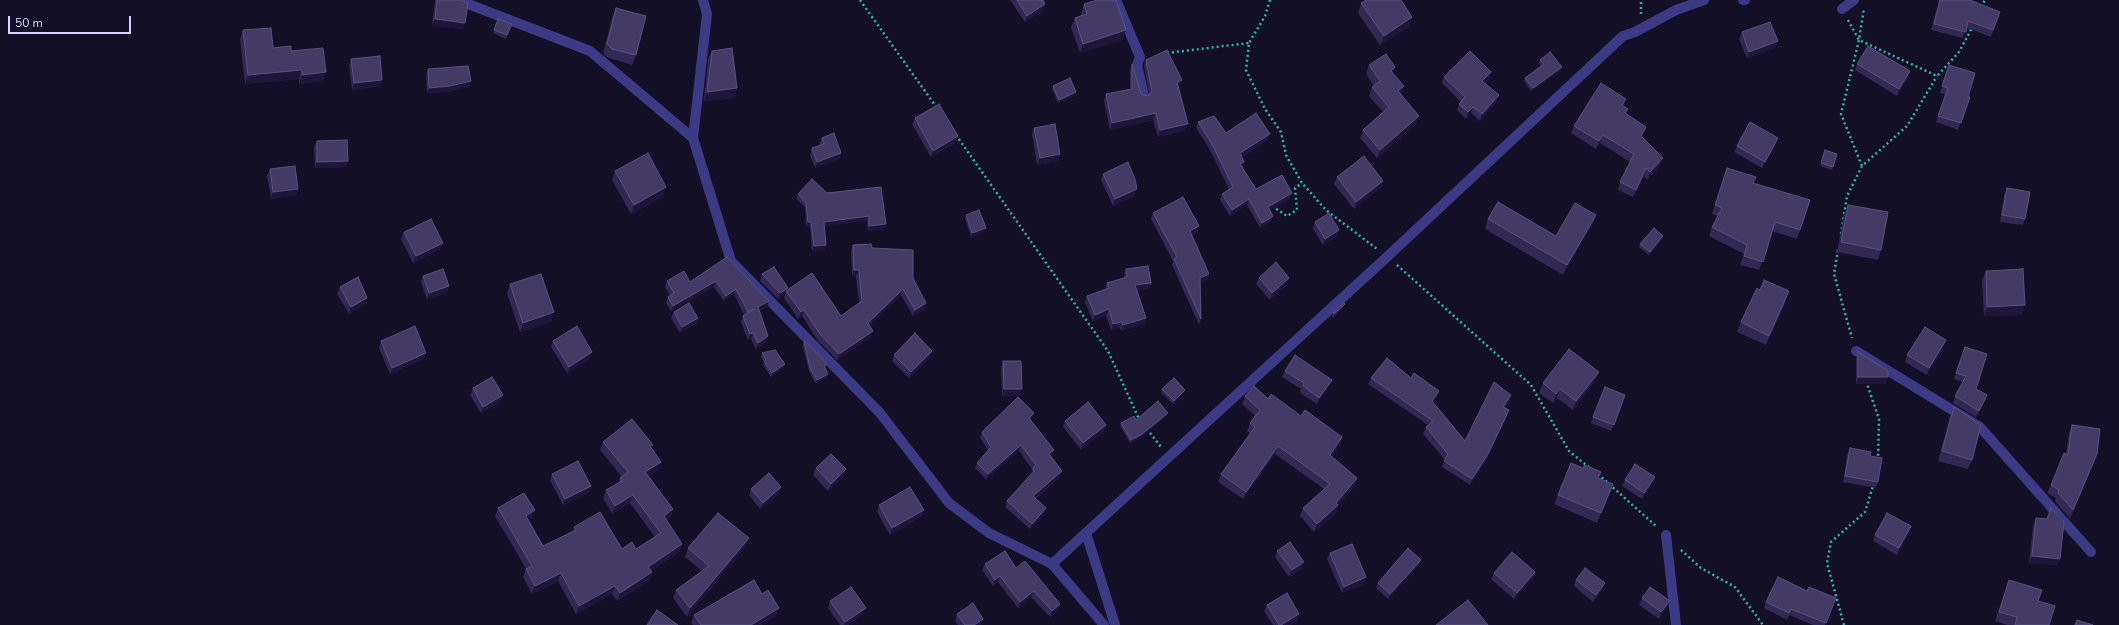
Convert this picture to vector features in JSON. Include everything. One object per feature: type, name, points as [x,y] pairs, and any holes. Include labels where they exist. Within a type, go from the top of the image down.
[{"type":"street","points":[[458,0],[590,51],[693,138]]},
{"type":"street","points":[[703,0],[707,14],[693,138],[731,261],[880,413],[949,503],[989,533],[1052,564],[1104,625]]},
{"type":"street","points":[[1116,0],[1140,56],[1137,65],[1144,96]]},
{"type":"street","points":[[1052,564],[1388,256],[1623,36],[1635,32],[1676,10],[1704,0]]},
{"type":"street","points":[[1842,9],[1854,0]]},
{"type":"street","points":[[1856,351],[1980,427],[2091,552]]},
{"type":"street","points":[[1086,533],[1115,625]]},
{"type":"street","points":[[1666,535],[1676,625]]},
{"type":"path","points":[[860,0],[938,109]]},
{"type":"path","points":[[1270,0],[1265,16],[1249,43],[1246,70],[1265,109],[1281,132],[1286,155],[1302,183],[1326,210],[1388,256],[1531,385],[1569,451],[1618,490],[1701,568],[1735,587],[1763,625]]},
{"type":"path","points":[[1979,11],[1985,0]]},
{"type":"path","points":[[1862,166],[1842,114],[1859,40],[1864,7]]},
{"type":"path","points":[[1842,9],[1859,40],[1937,76],[1959,52],[1974,23]]},
{"type":"path","points":[[1163,54],[1249,43]]},
{"type":"path","points":[[952,128],[1108,351],[1137,417],[1169,457]]},
{"type":"path","points":[[1269,204],[1280,213],[1287,216],[1297,210],[1295,188],[1302,183]]},
{"type":"building","points":[[437,0],[460,0],[468,3],[465,23],[435,19]]},
{"type":"building","points":[[1017,0],[1043,0],[1045,4],[1027,16]]},
{"type":"building","points":[[1097,0],[1116,0],[1126,30],[1083,44],[1075,18],[1087,14],[1084,4]]},
{"type":"building","points":[[1366,0],[1401,0],[1412,17],[1384,36],[1361,3]]},
{"type":"building","points":[[1940,0],[1970,0],[2000,12],[1993,30],[1968,21],[1966,32],[1934,24]]},
{"type":"building","points":[[616,8],[646,16],[636,55],[612,49],[607,44]]},
{"type":"building","points":[[498,19],[512,24],[507,35],[494,30]]},
{"type":"building","points":[[1770,22],[1778,41],[1749,52],[1742,32]]},
{"type":"building","points":[[271,28],[273,48],[291,46],[291,51],[323,48],[326,72],[302,75],[302,70],[248,75],[243,30]]},
{"type":"building","points":[[1868,46],[1910,71],[1899,89],[1857,64]]},
{"type":"building","points":[[732,48],[737,88],[707,92],[712,51]]},
{"type":"building","points":[[1167,50],[1182,80],[1177,82],[1188,124],[1160,130],[1156,113],[1112,123],[1106,94],[1132,89],[1132,64],[1141,94],[1147,96],[1152,92],[1146,60]]},
{"type":"building","points":[[1470,51],[1491,72],[1482,81],[1499,95],[1482,114],[1473,107],[1468,112],[1459,104],[1465,97],[1444,77]]},
{"type":"building","points":[[1550,52],[1562,67],[1533,88],[1525,78],[1544,64],[1540,60]]},
{"type":"building","points":[[1386,54],[1395,67],[1391,71],[1404,86],[1398,91],[1419,116],[1380,150],[1363,130],[1389,107],[1372,87],[1380,81],[1369,65]]},
{"type":"building","points":[[380,56],[382,80],[354,83],[351,59]]},
{"type":"building","points":[[1949,65],[1975,73],[1968,97],[1970,97],[1961,123],[1938,116],[1948,88],[1942,86]]},
{"type":"building","points":[[468,66],[471,81],[450,86],[429,88],[428,69]]},
{"type":"building","points":[[1070,78],[1076,92],[1059,100],[1053,86]]},
{"type":"building","points":[[1601,83],[1626,99],[1622,105],[1628,109],[1625,113],[1646,127],[1641,136],[1663,158],[1650,172],[1646,168],[1636,190],[1620,182],[1634,154],[1603,135],[1599,141],[1574,126]]},
{"type":"building","points":[[939,104],[958,136],[933,151],[915,118]]},
{"type":"building","points":[[1256,113],[1270,134],[1240,153],[1244,162],[1240,164],[1256,189],[1282,175],[1292,193],[1268,207],[1273,216],[1262,223],[1249,199],[1232,210],[1222,194],[1233,187],[1211,142],[1198,122],[1214,116],[1226,133]]},
{"type":"building","points":[[1750,122],[1778,138],[1765,162],[1737,146]]},
{"type":"building","points":[[1055,124],[1060,154],[1040,158],[1034,128]]},
{"type":"building","points":[[834,133],[841,153],[817,162],[812,148],[824,144],[822,138]]},
{"type":"building","points":[[347,140],[348,161],[317,162],[317,141]]},
{"type":"building","points":[[1825,150],[1837,154],[1833,167],[1821,163]]},
{"type":"building","points":[[648,153],[666,187],[634,205],[615,171]]},
{"type":"building","points":[[1364,156],[1383,181],[1356,202],[1337,177]]},
{"type":"building","points":[[1128,162],[1135,179],[1137,189],[1115,199],[1103,174]]},
{"type":"building","points":[[295,166],[298,189],[273,192],[270,169]]},
{"type":"building","points":[[1727,168],[1756,177],[1753,183],[1810,200],[1800,230],[1775,222],[1763,262],[1744,256],[1747,245],[1712,227],[1722,208],[1715,205]]},
{"type":"building","points":[[812,179],[827,193],[881,187],[886,224],[869,226],[869,216],[824,222],[826,245],[814,246],[811,222],[808,222],[806,203],[798,194]]},
{"type":"building","points":[[2007,188],[2030,192],[2025,219],[2002,215]]},
{"type":"building","points":[[1183,197],[1199,226],[1190,231],[1209,274],[1200,278],[1201,319],[1174,259],[1177,257],[1153,213]]},
{"type":"building","points":[[1498,202],[1556,236],[1575,203],[1596,215],[1567,265],[1488,219]]},
{"type":"building","points":[[1848,205],[1888,212],[1881,250],[1841,242]]},
{"type":"building","points":[[979,210],[986,228],[972,233],[966,215]]},
{"type":"building","points":[[1329,213],[1339,230],[1325,239],[1315,222]]},
{"type":"building","points":[[431,219],[443,243],[416,256],[404,232]]},
{"type":"building","points":[[1654,228],[1663,236],[1650,252],[1640,244]]},
{"type":"building","points":[[871,244],[872,248],[913,250],[913,278],[926,303],[915,310],[903,289],[868,323],[873,331],[839,354],[820,334],[804,310],[801,312],[786,291],[812,273],[841,316],[862,301],[859,270],[854,270],[853,245]]},
{"type":"building","points":[[727,257],[769,301],[758,307],[768,336],[758,343],[753,333],[750,334],[743,316],[754,309],[748,312],[736,289],[726,296],[716,281],[673,306],[668,297],[674,293],[667,281],[684,271],[690,282]]},
{"type":"building","points":[[1276,262],[1289,278],[1272,293],[1259,278]]},
{"type":"building","points":[[1148,266],[1151,283],[1135,285],[1146,318],[1123,325],[1122,322],[1113,324],[1109,309],[1095,315],[1087,296],[1109,288],[1107,283],[1127,277],[1126,269]]},
{"type":"building","points":[[774,267],[788,288],[780,293],[762,274]]},
{"type":"building","points":[[443,269],[449,286],[429,293],[423,276]]},
{"type":"building","points":[[2023,269],[2025,305],[1987,307],[1986,271]]},
{"type":"building","points":[[541,274],[554,312],[523,323],[510,284]]},
{"type":"building","points":[[358,277],[367,298],[351,307],[340,287]]},
{"type":"building","points":[[1764,280],[1789,291],[1769,336],[1741,322],[1757,288],[1760,290]]},
{"type":"building","points":[[689,303],[698,318],[682,327],[674,312]]},
{"type":"building","points":[[1344,303],[1345,304],[1334,314],[1333,313]]},
{"type":"building","points":[[415,326],[426,353],[392,368],[381,341]]},
{"type":"building","points":[[577,326],[592,352],[569,367],[553,341]]},
{"type":"building","points":[[1925,327],[1946,340],[1929,368],[1907,355]]},
{"type":"building","points":[[915,333],[932,351],[911,372],[894,355]]},
{"type":"building","points":[[804,342],[806,342],[827,364],[824,366],[828,374],[817,380],[810,368]]},
{"type":"building","points":[[1965,347],[1987,354],[1976,389],[1987,395],[1979,411],[1955,396],[1966,376],[1956,373]]},
{"type":"building","points":[[1569,349],[1599,372],[1576,401],[1560,389],[1556,394],[1543,383]]},
{"type":"building","points":[[775,350],[785,364],[772,373],[764,361],[766,360],[762,353]]},
{"type":"building","points":[[1858,352],[1888,371],[1888,377],[1858,377]]},
{"type":"building","points":[[1295,355],[1332,380],[1319,398],[1303,386],[1304,383],[1285,371]]},
{"type":"building","points":[[1387,358],[1411,378],[1414,373],[1439,391],[1432,401],[1465,441],[1494,382],[1511,395],[1503,407],[1509,410],[1488,454],[1472,479],[1444,461],[1448,454],[1426,427],[1433,421],[1371,378]]},
{"type":"building","points":[[1003,361],[1021,361],[1022,389],[1004,389]]},
{"type":"building","points":[[492,377],[503,395],[483,407],[473,388]]},
{"type":"building","points":[[1174,378],[1185,390],[1174,401],[1162,389]]},
{"type":"building","points":[[1254,386],[1268,399],[1271,394],[1301,416],[1305,410],[1342,437],[1330,455],[1357,478],[1336,503],[1338,505],[1317,524],[1303,508],[1330,484],[1278,446],[1246,492],[1221,474],[1255,427],[1250,423],[1260,410],[1245,396]]},
{"type":"building","points":[[1605,387],[1625,395],[1614,425],[1593,417]]},
{"type":"building","points":[[1018,397],[1034,413],[1029,418],[1054,450],[1049,454],[1062,471],[1033,496],[1046,508],[1032,524],[1007,501],[1034,471],[1033,468],[1036,465],[1021,445],[988,474],[977,463],[991,447],[982,432]]},
{"type":"building","points":[[1158,401],[1168,413],[1142,434],[1131,440],[1121,423],[1134,416],[1136,420]]},
{"type":"building","points":[[1088,402],[1106,425],[1083,443],[1065,421]]},
{"type":"building","points":[[1954,407],[1981,425],[1972,460],[1942,451]]},
{"type":"building","points":[[632,419],[653,445],[650,446],[661,462],[645,472],[673,509],[664,516],[682,544],[648,567],[652,572],[620,593],[615,586],[579,606],[561,573],[535,586],[526,569],[532,566],[498,508],[524,493],[535,510],[526,516],[543,546],[576,530],[574,527],[600,512],[622,549],[632,542],[636,549],[661,533],[633,495],[615,506],[606,490],[622,481],[620,478],[628,472],[603,442]]},
{"type":"building","points":[[2072,425],[2100,429],[2097,454],[2073,510],[2058,493],[2059,490],[2051,485],[2064,453],[2068,455]]},
{"type":"building","points":[[1850,448],[1871,452],[1870,456],[1882,458],[1878,482],[1845,476]]},
{"type":"building","points":[[831,454],[846,469],[831,484],[816,468]]},
{"type":"building","points":[[578,461],[591,486],[565,499],[552,474]]},
{"type":"building","points":[[1571,463],[1583,468],[1585,465],[1601,472],[1598,478],[1613,484],[1601,513],[1558,495]]},
{"type":"building","points":[[1635,464],[1655,477],[1644,493],[1625,480]]},
{"type":"building","points":[[769,473],[781,487],[763,503],[751,489]]},
{"type":"building","points":[[910,487],[924,510],[892,528],[879,505]]},
{"type":"building","points":[[2051,508],[2064,522],[2060,559],[2032,556],[2036,518],[2047,519]]},
{"type":"building","points":[[718,513],[749,538],[690,608],[676,590],[709,566],[688,548]]},
{"type":"building","points":[[1887,513],[1911,526],[1899,548],[1875,535]]},
{"type":"building","points":[[1290,542],[1304,562],[1292,570],[1277,551]]},
{"type":"building","points":[[1352,544],[1366,577],[1344,587],[1330,553]]},
{"type":"building","points":[[1408,548],[1421,560],[1390,594],[1378,583]]},
{"type":"building","points":[[1005,551],[1016,568],[1025,561],[1060,604],[1052,611],[1034,591],[1020,602],[1000,576],[995,580],[985,564]]},
{"type":"building","points":[[1512,552],[1535,572],[1517,593],[1494,573]]},
{"type":"building","points":[[1585,568],[1605,583],[1596,595],[1576,580]]},
{"type":"building","points":[[1778,577],[1807,591],[1809,587],[1836,598],[1826,623],[1791,609],[1789,613],[1766,602]]},
{"type":"building","points":[[754,580],[762,594],[768,590],[779,608],[751,625],[701,625],[694,615]]},
{"type":"building","points":[[2009,580],[2042,590],[2038,601],[2055,606],[2049,625],[2015,625],[2017,617],[1999,612]]},
{"type":"building","points":[[851,587],[866,608],[845,622],[830,601]]},
{"type":"building","points":[[1650,587],[1670,601],[1661,612],[1642,598]]},
{"type":"building","points":[[1287,593],[1299,614],[1279,625],[1267,605]]},
{"type":"building","points":[[1468,600],[1488,625],[1436,625]]},
{"type":"building","points":[[973,603],[983,619],[974,625],[965,625],[957,614]]},
{"type":"building","points":[[657,610],[678,625],[647,625]]},
{"type":"building","points":[[2077,620],[2093,625],[2075,625]]}]
